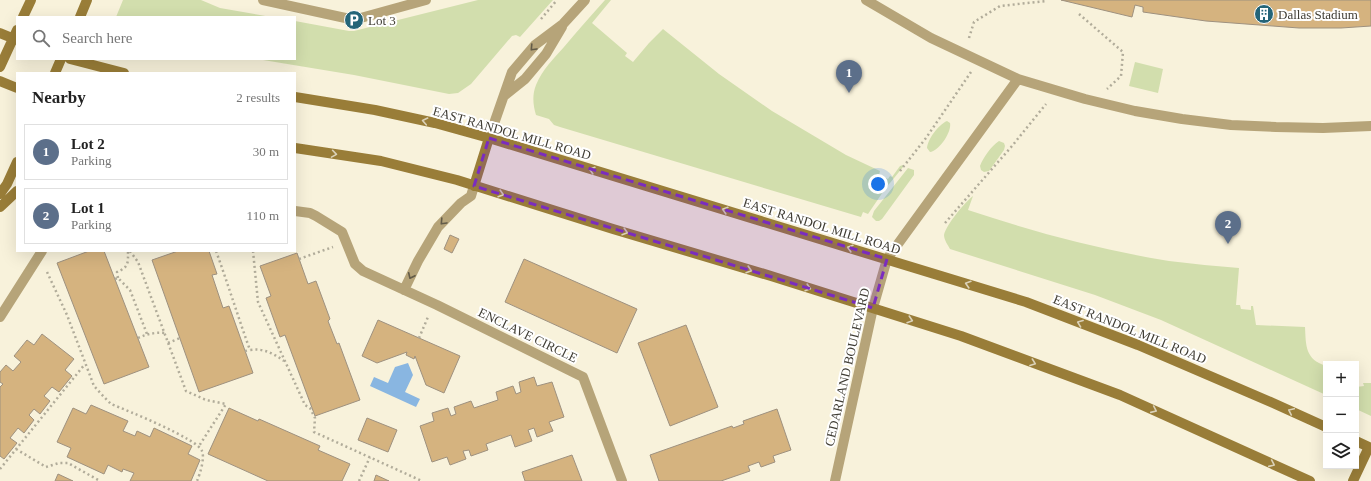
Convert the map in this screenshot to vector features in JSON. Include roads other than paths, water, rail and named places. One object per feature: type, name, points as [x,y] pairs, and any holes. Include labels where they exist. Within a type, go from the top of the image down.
[{"type":"main road","points":[[23,16],[31,0]]},
{"type":"main road","points":[[80,16],[87,0]]},
{"type":"main road","points":[[0,33],[16,36],[0,67]]},
{"type":"main road","points":[[55,72],[61,60]]},
{"type":"main road","points":[[74,60],[120,72]]},
{"type":"main road","points":[[0,82],[16,88]]},
{"type":"main road","name":"EAST RANDOL MILL ROAD","points":[[296,97],[375,110],[435,123],[489,138],[1034,304],[1138,345],[1323,426]]},
{"type":"main road","points":[[474,186],[489,138]]},
{"type":"main road","points":[[296,148],[414,169],[474,186],[961,336],[1120,395],[1310,481]]},
{"type":"main road","points":[[0,194],[7,184],[16,164]]},
{"type":"main road","points":[[0,207],[16,192]]},
{"type":"main road","points":[[1353,481],[1370,448],[1359,442]]},
{"type":"street","points":[[263,0],[350,19],[357,19],[426,0]]},
{"type":"street","points":[[489,138],[512,72],[535,45],[563,24],[585,0]]},
{"type":"street","points":[[866,0],[931,38],[1018,79],[1085,99],[1182,119],[1231,125],[1276,128],[1371,126]]},
{"type":"street","points":[[505,95],[525,79],[546,54],[563,24]]},
{"type":"street","points":[[887,259],[1018,79]]},
{"type":"street","points":[[404,290],[418,261],[438,227],[461,203],[471,196],[474,186]]},
{"type":"street","name":"ENCLAVE CIRCLE","points":[[296,211],[310,213],[342,232],[358,268],[363,271],[583,377],[622,481]]},
{"type":"street","points":[[0,317],[41,252]]},
{"type":"street","name":"CEDARLAND BOULEVARD","points":[[835,481],[873,308],[887,259]]},
{"type":"water","points":[[408,363],[413,375],[405,392],[420,399],[416,407],[370,386],[374,377],[388,383],[395,367]]},
{"type":"place","name":"Dallas Stadium","points":[[1264,14]]},
{"type":"place","name":"Lot 3","points":[[354,20]]},
{"type":"place","name":"Lot 2","points":[[849,93]]},
{"type":"place","name":"Lot 1","points":[[1228,244]]}]
